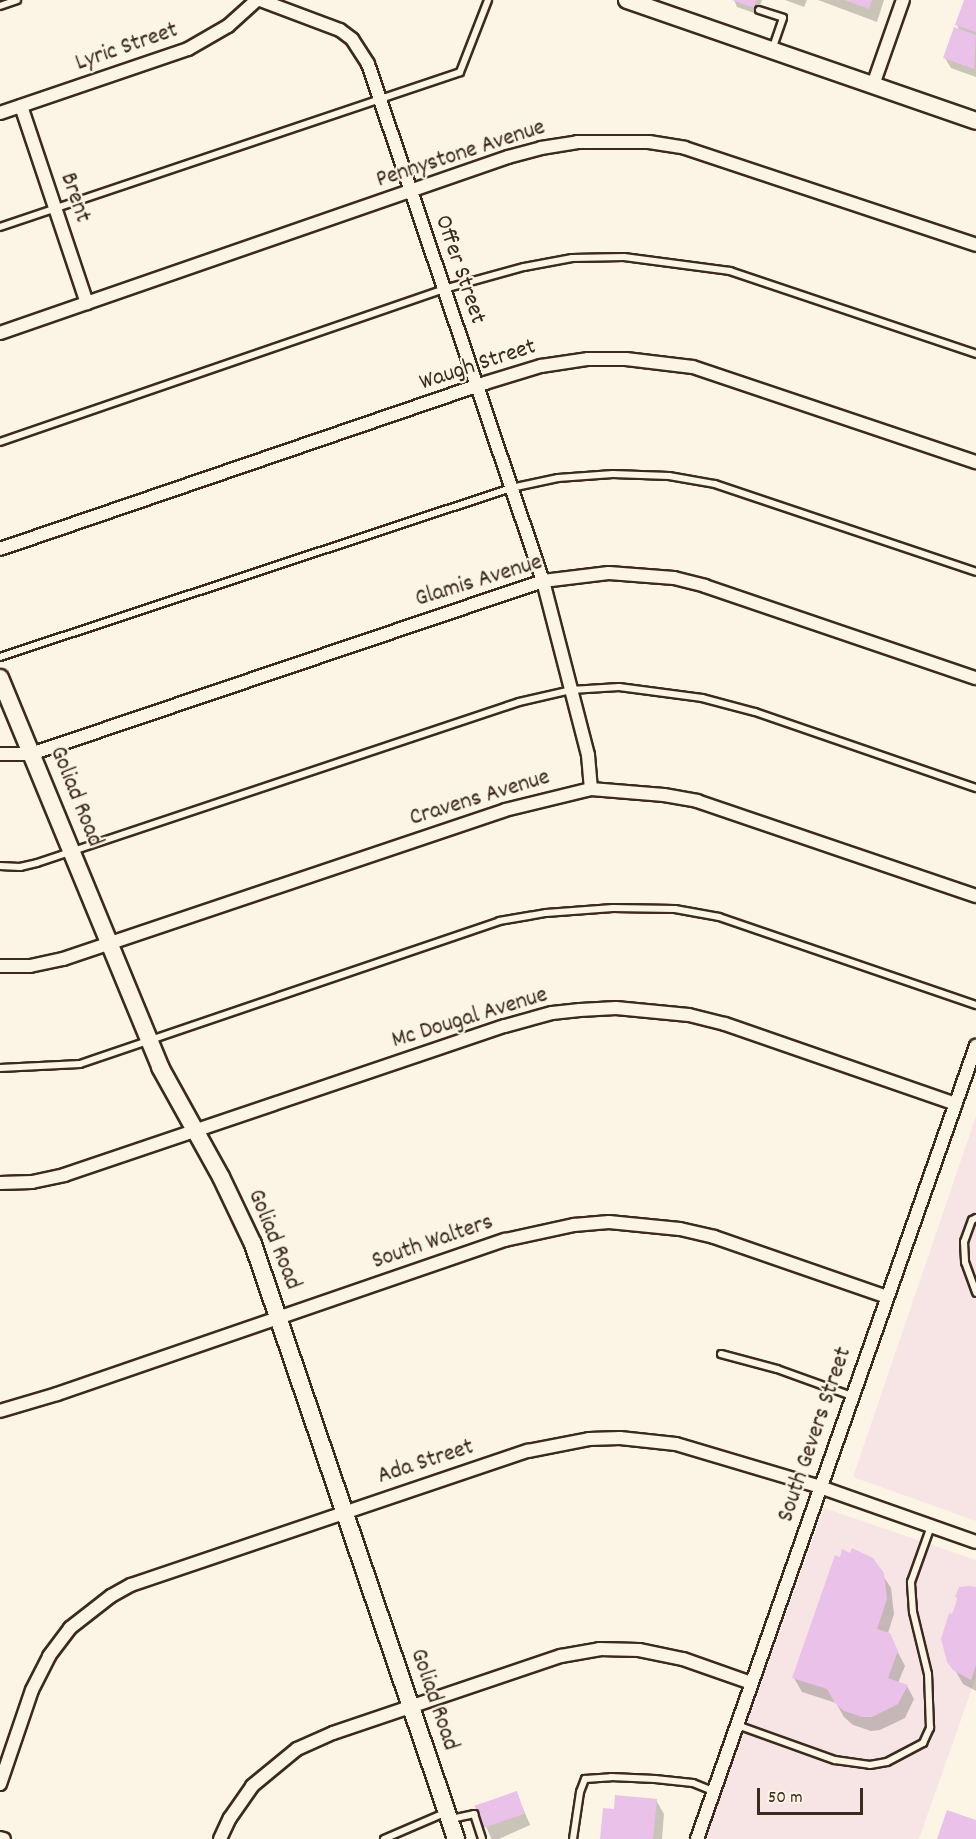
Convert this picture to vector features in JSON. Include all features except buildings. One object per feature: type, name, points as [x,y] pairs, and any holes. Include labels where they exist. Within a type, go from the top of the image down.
[{"type":"main road","points":[[627,0],[976,121]]},
{"type":"main road","name":"Goliad Road","points":[[0,678],[148,1039],[177,1103],[195,1131],[241,1216],[279,1318],[456,1839]]},
{"type":"street","name":"Offer Street","points":[[258,0],[327,23],[352,39],[368,64],[543,581],[588,755],[591,789]]},
{"type":"street","name":"Lyric Street","points":[[0,113],[188,50],[228,26],[258,0]]},
{"type":"street","points":[[873,85],[903,0]]},
{"type":"street","name":"Brent","points":[[21,106],[87,303]]},
{"type":"street","name":"Pennystone Avenue","points":[[0,333],[540,148],[595,141],[649,142],[720,157],[976,245]]},
{"type":"street","name":"Waugh Street","points":[[0,549],[541,366],[588,359],[626,359],[693,367],[976,462]]},
{"type":"street","name":"Glamis Avenue","points":[[0,753],[32,754],[543,581],[609,573],[674,578],[705,586],[976,678]]},
{"type":"street","name":"Cravens Avenue","points":[[0,966],[47,963],[506,810],[591,789],[654,794],[697,801],[976,896]]},
{"type":"street","name":"Mc Dougal Avenue","points":[[0,1183],[48,1180],[505,1026],[552,1013],[616,1008],[680,1014],[725,1024],[956,1104]]},
{"type":"street","name":"South Gevers Street","points":[[697,1839],[976,1046]]},
{"type":"street","name":"South Walters","points":[[0,1411],[57,1394],[516,1237],[574,1225],[609,1222],[668,1227],[714,1237],[887,1297]]},
{"type":"street","name":"Ada Street","points":[[0,1784],[40,1671],[58,1641],[89,1611],[131,1585],[528,1451],[589,1439],[620,1438],[676,1444],[820,1487],[976,1542]]},
{"type":"street","points":[[220,1839],[240,1802],[281,1760],[315,1740],[561,1656],[599,1649],[639,1650],[667,1655],[751,1683]]},
{"type":"lane","points":[[0,6],[17,0]]},
{"type":"lane","points":[[0,227],[460,72],[488,0]]},
{"type":"lane","points":[[759,10],[783,18],[772,50]]},
{"type":"lane","points":[[0,442],[444,289],[524,267],[572,258],[624,257],[673,261],[730,271],[976,354]]},
{"type":"lane","points":[[0,657],[511,488],[558,478],[613,474],[669,476],[715,484],[976,572]]},
{"type":"lane","points":[[0,866],[20,867],[519,702],[571,690],[619,687],[702,698],[755,712],[976,788]]},
{"type":"lane","points":[[0,1068],[80,1064],[499,921],[546,913],[612,908],[675,909],[720,917],[976,1005]]},
{"type":"lane","points":[[976,1218],[972,1220],[964,1242],[964,1262],[976,1293]]},
{"type":"lane","points":[[721,1354],[777,1369],[852,1396]]},
{"type":"lane","points":[[736,1724],[836,1760],[870,1765],[887,1762],[923,1743],[930,1728],[928,1684],[913,1612],[911,1582],[931,1526]]},
{"type":"lane","points":[[573,1839],[580,1792],[585,1779],[611,1776],[655,1779],[693,1784],[713,1791]]},
{"type":"lane","points":[[384,1839],[448,1816],[474,1814],[482,1839]]},
{"type":"shaded area","points":[[976,1116],[976,1521],[853,1477]]},
{"type":"shaded area","points":[[824,1508],[976,1560],[976,1677],[919,1839],[705,1839]]}]
